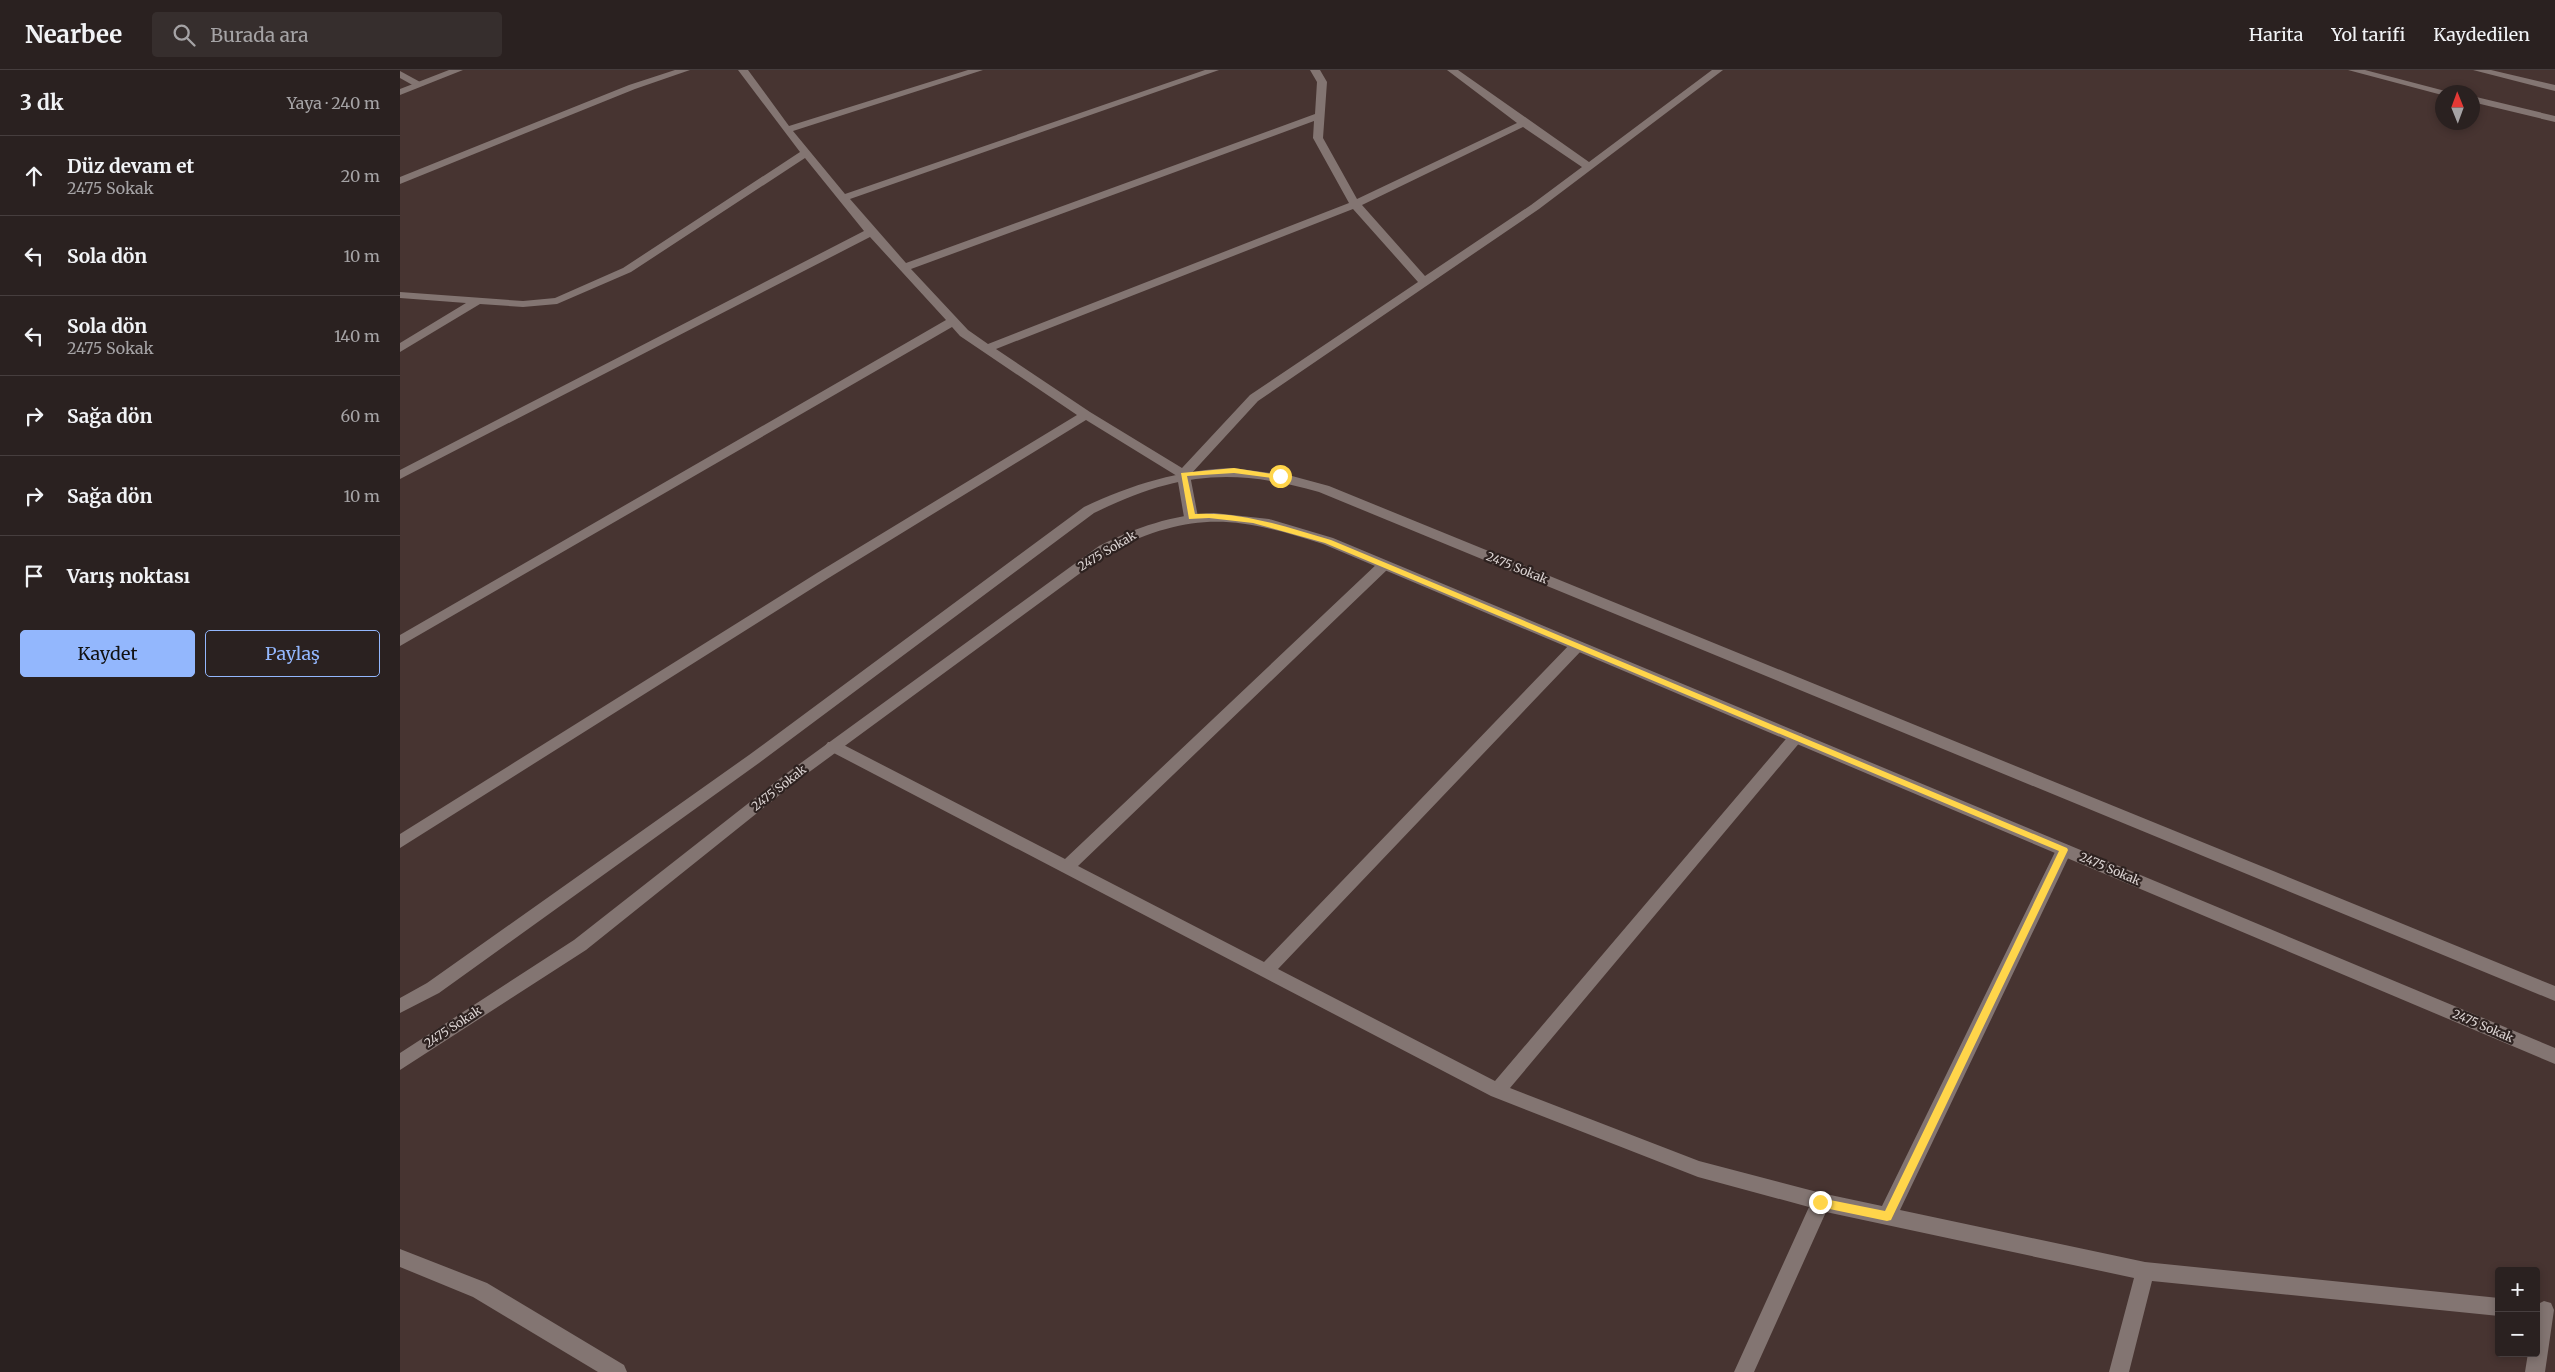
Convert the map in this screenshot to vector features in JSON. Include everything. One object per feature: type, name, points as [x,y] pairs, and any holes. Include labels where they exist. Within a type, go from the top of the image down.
[{"type":"street","points":[[400,92],[458,70]]},
{"type":"street","points":[[400,181],[623,91],[684,70]]},
{"type":"street","points":[[743,70],[787,130],[871,232],[964,333],[1086,415],[1183,474],[1192,517]]},
{"type":"street","points":[[787,130],[978,70]]},
{"type":"street","points":[[843,198],[1214,70]]},
{"type":"street","points":[[1315,70],[1322,82],[1318,116],[1318,138],[1355,204],[1424,282]]},
{"type":"street","points":[[1452,70],[1524,124],[1589,166]]},
{"type":"street","points":[[1183,474],[1254,398],[1535,207],[1718,70]]},
{"type":"street","points":[[2353,70],[2435,90]]},
{"type":"street","points":[[2478,70],[2555,88]]},
{"type":"street","points":[[400,74],[419,85]]},
{"type":"street","points":[[2480,101],[2555,119]]},
{"type":"street","points":[[904,268],[1318,116]]},
{"type":"street","points":[[987,348],[1355,204],[1524,124]]},
{"type":"street","points":[[400,296],[523,304],[558,301],[626,270],[806,153]]},
{"type":"street","points":[[400,475],[871,232]]},
{"type":"street","points":[[400,348],[476,302]]},
{"type":"street","points":[[400,641],[953,321]]},
{"type":"street","points":[[400,842],[822,576],[1086,415]]},
{"type":"street","name":"2475 Sokak","points":[[400,1006],[433,988],[754,759],[1089,510],[1136,488],[1183,474],[1234,471],[1280,476],[1324,489],[2555,994]]},
{"type":"street","name":"2475 Sokak","points":[[400,1062],[580,945],[833,746],[1104,549],[1149,527],[1192,517],[1226,517],[1279,526],[1328,541],[2555,1056]]},
{"type":"street","points":[[1067,867],[1384,564]]},
{"type":"street","points":[[1266,970],[1577,646]]},
{"type":"street","points":[[1497,1091],[1796,737]]},
{"type":"street","points":[[833,746],[1497,1091],[1698,1169],[1820,1202],[2145,1271],[2495,1307]]},
{"type":"street","points":[[1887,1217],[2064,850]]},
{"type":"street","points":[[1744,1372],[1820,1202]]},
{"type":"street","points":[[400,1258],[480,1290],[617,1372]]},
{"type":"street","points":[[2119,1372],[2145,1271]]},
{"type":"street","points":[[2536,1372],[2545,1310]]},
{"type":"shaded area","points":[[400,70],[2555,70],[2555,1372],[400,1372]]},
{"type":"route","points":[[1280,476],[1234,471],[1208,471],[1183,474],[1192,517],[1226,517],[1253,521],[1279,526],[1328,541],[2064,850],[1887,1217],[1820,1202]]}]
